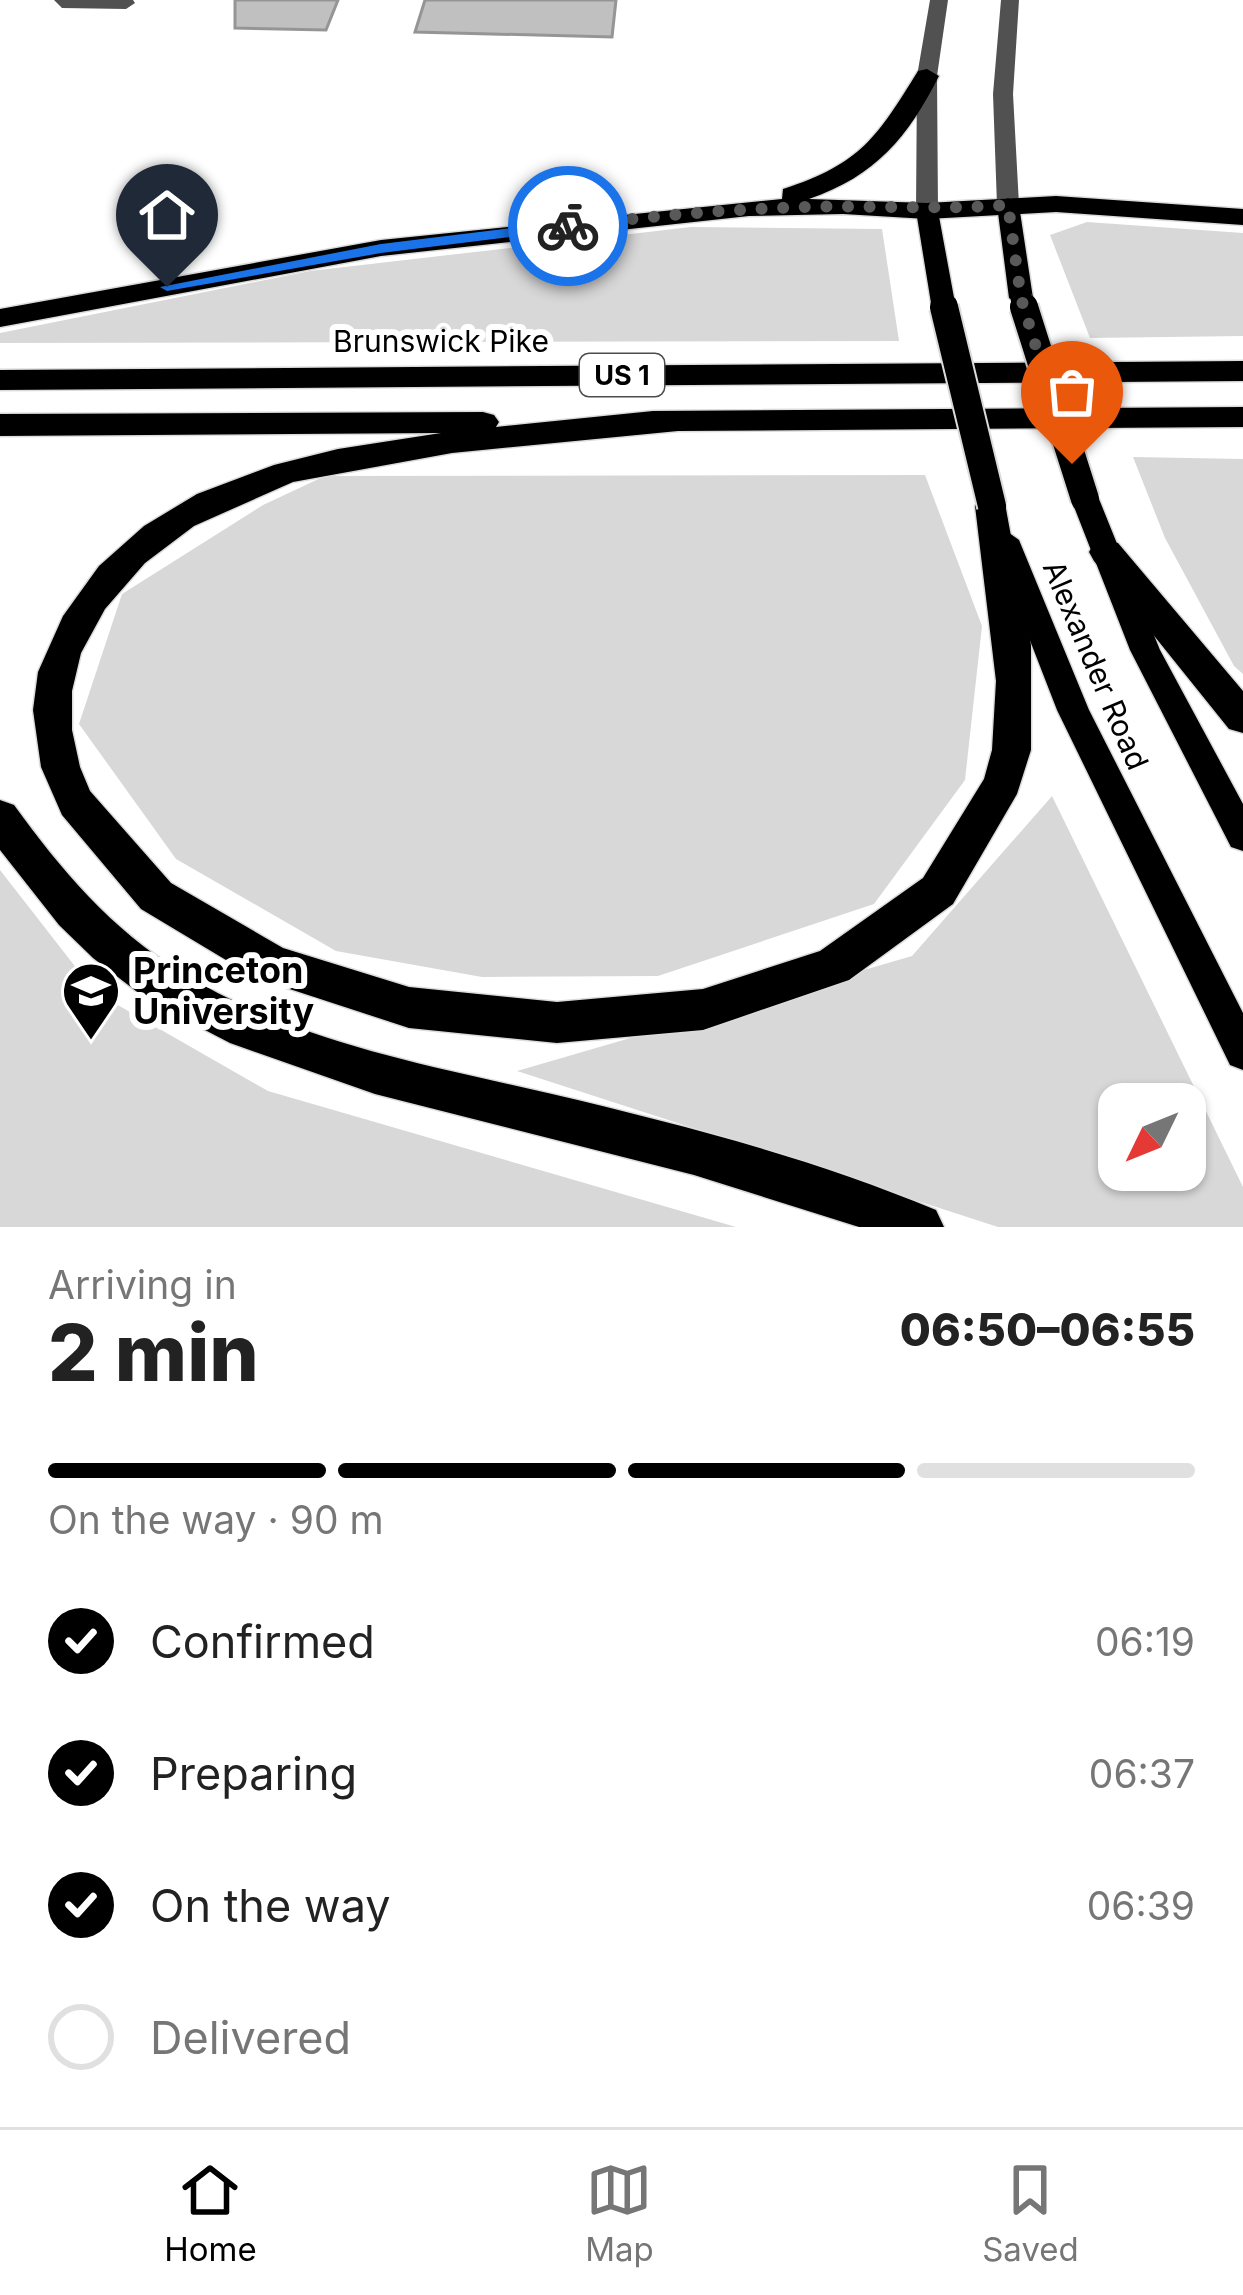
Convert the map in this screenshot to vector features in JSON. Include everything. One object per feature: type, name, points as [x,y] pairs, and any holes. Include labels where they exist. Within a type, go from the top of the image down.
[{"type":"highway","points":[[748,208],[836,181],[875,158],[899,130],[927,76]]},
{"type":"highway","points":[[0,318],[381,248],[748,208],[927,211],[1008,205],[1243,217]]},
{"type":"highway","name":"Brunswick Pike","points":[[0,380],[1243,371]]},
{"type":"highway","name":"US 1","points":[[0,425],[1243,417]]},
{"type":"highway","points":[[1124,418],[1243,429]]},
{"type":"highway","points":[[677,421],[330,464],[241,488],[153,536],[127,558],[85,609],[56,670],[51,711],[55,751],[87,822],[142,889],[232,946],[346,994],[408,1010],[474,1018],[597,1021],[671,1013],[805,978],[848,958],[925,908],[969,854],[1002,787],[1012,752],[1013,672],[992,506]]},
{"type":"highway","points":[[1106,552],[1243,718]]},
{"type":"highway","points":[[0,817],[60,897],[126,959],[186,999],[256,1034],[364,1070],[752,1168],[919,1227]]},
{"type":"main road","name":"Alexander Road","points":[[1008,205],[1021,298],[1085,499],[1145,650],[1243,837]]},
{"type":"main road","name":"Alexander Road","points":[[927,211],[943,303],[992,506],[1073,710],[1243,1052]]},
{"type":"street","name":"Alexander Road","points":[[927,211],[927,76],[939,0]]},
{"type":"street","name":"Alexander Road","points":[[1008,205],[1004,94],[1010,0]]},
{"type":"street","points":[[62,2],[126,3]]},
{"type":"shaded area","points":[[1087,222],[1243,233],[1243,336],[1090,338],[1050,235]]},
{"type":"shaded area","points":[[691,227],[882,229],[899,341],[0,343],[0,333],[310,271]]},
{"type":"shaded area","points":[[1133,457],[1243,459],[1243,674],[1234,666],[1165,538]]},
{"type":"shaded area","points":[[925,475],[982,626],[965,780],[874,904],[658,976],[482,977],[336,951],[176,859],[79,724],[122,594],[263,505],[325,476]]},
{"type":"shaded area","points":[[1052,796],[1192,1083],[1098,1083],[1098,1191],[1206,1191],[1206,1111],[1243,1187],[1243,1227],[998,1227],[517,1071],[912,956]]},
{"type":"shaded area","name":"Princeton University","points":[[0,870],[95,992],[268,1091],[736,1227],[0,1227]]},
{"type":"building","points":[[235,0],[338,0],[326,30],[235,28]]},
{"type":"building","points":[[425,0],[616,0],[612,37],[415,32]]},
{"type":"way so far","points":[[568,226],[748,208],[927,211],[1008,205],[1021,298],[1072,464]]},
{"type":"place","name":"Princeton University","points":[[91,1042]]},
{"type":"route","points":[[167,287],[314,258],[568,226]]}]
